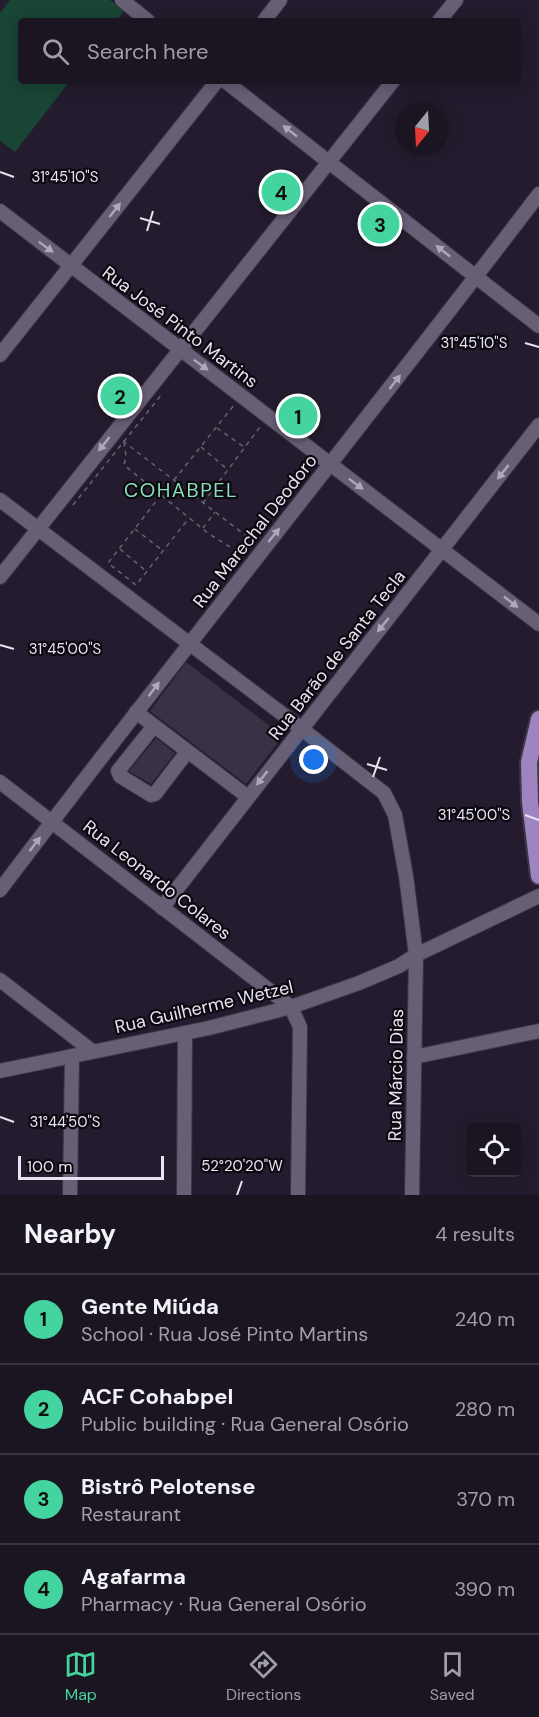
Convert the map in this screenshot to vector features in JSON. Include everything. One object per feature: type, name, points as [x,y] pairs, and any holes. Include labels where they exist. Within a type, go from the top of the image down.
[{"type":"main road","points":[[539,719],[529,762],[530,802],[539,876]]},
{"type":"street","points":[[122,0],[144,18]]},
{"type":"street","points":[[266,18],[280,0]]},
{"type":"street","points":[[441,18],[456,0]]},
{"type":"street","points":[[0,355],[215,84]]},
{"type":"street","points":[[229,84],[539,326]]},
{"type":"street","points":[[0,577],[391,84]]},
{"type":"street","name":"Rua Marechal Deodoro","points":[[0,890],[189,643],[331,464],[539,194]]},
{"type":"street","name":"Rua José Pinto Martins","points":[[0,212],[539,624]]},
{"type":"street","name":"Rua Barão de Santa Tecla","points":[[162,908],[539,425]]},
{"type":"street","name":"Rua Márcio Dias","points":[[0,500],[384,793],[395,815],[406,876],[416,956],[412,1195]]},
{"type":"street","points":[[136,712],[248,797]]},
{"type":"street","points":[[154,726],[118,771],[120,776],[152,795],[155,794],[187,752]]},
{"type":"street","name":"Rua Leonardo Colares","points":[[0,782],[291,1008]]},
{"type":"street","name":"Rua Guilherme Wetzel","points":[[0,1071],[185,1033],[291,1008],[399,966],[539,896]]},
{"type":"street","points":[[0,980],[92,1052]]},
{"type":"street","points":[[291,1008],[300,1027],[298,1195]]},
{"type":"street","points":[[414,1057],[539,1031]]},
{"type":"street","points":[[184,1195],[185,1033]]},
{"type":"street","points":[[70,1195],[72,1056]]},
{"type":"path","points":[[74,506],[162,394]]},
{"type":"path","points":[[174,480],[236,404]]},
{"type":"path","points":[[203,503],[262,424]]},
{"type":"path","points":[[217,427],[244,447]]},
{"type":"path","points":[[124,441],[256,543]]},
{"type":"path","points":[[124,441],[126,456],[124,465],[202,528],[245,557]]},
{"type":"path","points":[[201,447],[228,469]]},
{"type":"path","points":[[160,495],[108,563],[136,585],[189,518]]},
{"type":"path","points":[[202,528],[215,512]]},
{"type":"path","points":[[134,529],[163,550]]},
{"type":"path","points":[[119,548],[147,571]]},
{"type":"green space","points":[[10,0],[110,0],[124,11],[118,18],[18,18],[18,84],[68,84],[15,152],[0,141],[0,13]]},
{"type":"building","points":[[186,662],[283,736],[246,784],[150,711]]},
{"type":"building","points":[[156,738],[175,753],[151,784],[129,771]]},
{"type":"place","name":"Agafarma","points":[[281,192]]},
{"type":"place","name":"Bistrô Pelotense","points":[[380,224]]},
{"type":"place","name":"ACF Cohabpel","points":[[120,396]]},
{"type":"place","name":"Gente Miúda","points":[[298,416]]},
{"type":"district","name":"COHABPEL","points":[[181,490]]}]
